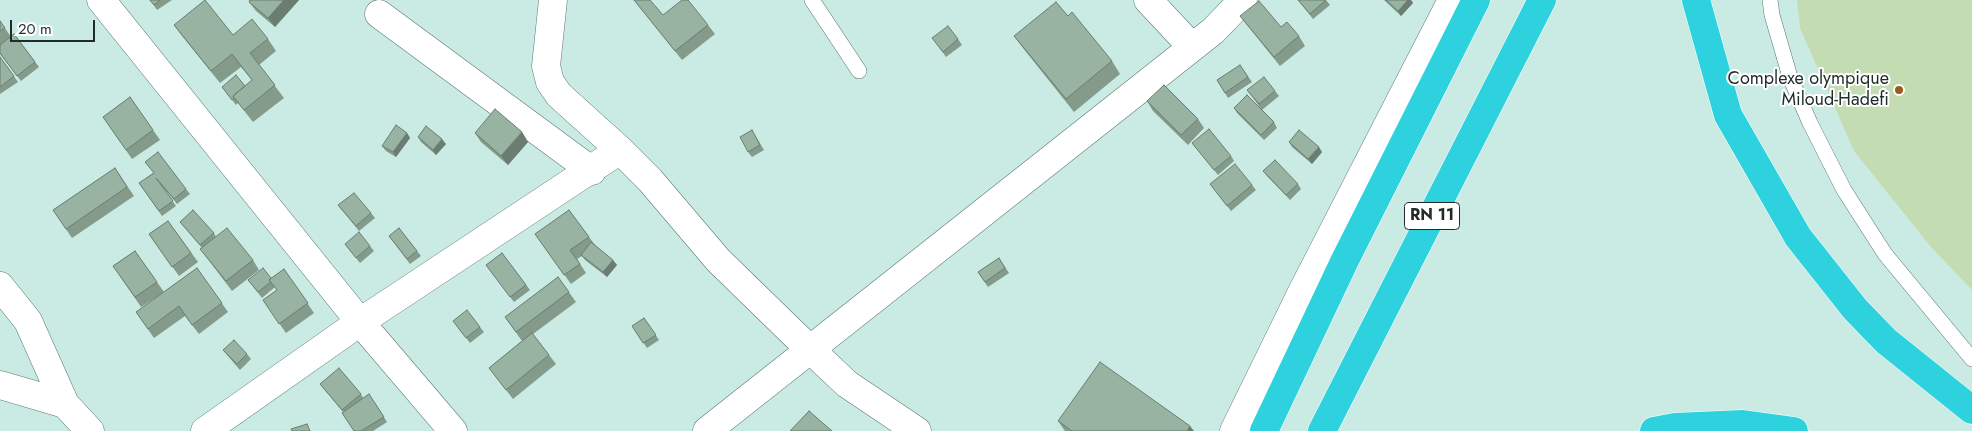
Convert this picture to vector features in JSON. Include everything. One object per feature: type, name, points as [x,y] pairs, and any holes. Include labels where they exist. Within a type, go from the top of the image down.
[{"type":"highway","points":[[1264,431],[1345,260],[1476,0]]},
{"type":"highway","name":"RN 11","points":[[1322,431],[1542,0]]},
{"type":"highway","points":[[1696,0],[1728,116],[1798,237],[1849,302],[1886,341],[1972,410]]},
{"type":"highway","points":[[1654,431],[1675,427],[1743,424],[1794,431]]},
{"type":"street","points":[[101,0],[360,322],[453,431]]},
{"type":"street","points":[[553,0],[546,66],[550,82],[559,96],[620,150],[650,180],[718,260],[847,384],[917,431]]},
{"type":"street","points":[[1148,0],[1192,47]]},
{"type":"street","points":[[707,431],[1213,31],[1243,0]]},
{"type":"street","points":[[1234,431],[1303,290],[1452,0]]},
{"type":"street","points":[[379,14],[592,171]]},
{"type":"street","points":[[204,431],[360,322],[592,171],[620,150]]},
{"type":"street","points":[[0,286],[28,321],[65,404],[90,431]]},
{"type":"street","points":[[0,385],[65,404]]},
{"type":"lane","points":[[812,0],[859,71]]},
{"type":"lane","points":[[1770,0],[1772,15],[1790,77],[1810,124],[1844,190],[1885,254],[1972,359]]},
{"type":"green space","name":"Complexe olympique Miloud-Hadefi","points":[[1797,0],[1972,0],[1972,290],[1931,247],[1854,151],[1800,28]]},
{"type":"building","points":[[150,0],[160,0],[154,5]]},
{"type":"building","points":[[205,0],[233,35],[252,19],[268,39],[250,53],[275,85],[244,110],[233,96],[252,80],[232,54],[211,71],[174,25]]},
{"type":"building","points":[[250,0],[284,0],[268,18],[249,2]]},
{"type":"building","points":[[634,0],[650,0],[663,15],[682,0],[688,0],[708,25],[675,51]]},
{"type":"building","points":[[1298,0],[1326,0],[1310,14]]},
{"type":"building","points":[[1386,0],[1408,0],[1398,11]]},
{"type":"building","points":[[1259,1],[1281,27],[1287,22],[1299,36],[1274,57],[1240,16]]},
{"type":"building","points":[[1056,2],[1068,16],[1072,12],[1112,61],[1066,99],[1014,36]]},
{"type":"building","points":[[0,21],[5,28],[0,31]]},
{"type":"building","points":[[948,26],[958,39],[943,52],[932,38]]},
{"type":"building","points":[[14,34],[35,62],[17,76],[0,53],[0,45]]},
{"type":"building","points":[[0,57],[14,76],[0,87]]},
{"type":"building","points":[[1240,65],[1248,77],[1225,93],[1217,80]]},
{"type":"building","points":[[236,75],[245,86],[233,96],[232,100],[222,87]]},
{"type":"building","points":[[1264,77],[1275,91],[1259,104],[1247,90]]},
{"type":"building","points":[[1164,85],[1198,119],[1181,135],[1147,101]]},
{"type":"building","points":[[1247,95],[1274,122],[1261,135],[1234,108]]},
{"type":"building","points":[[130,97],[153,130],[126,150],[103,117]]},
{"type":"building","points":[[495,109],[522,132],[501,156],[475,133]]},
{"type":"building","points":[[396,125],[407,133],[393,152],[382,146]]},
{"type":"building","points":[[426,126],[442,139],[433,150],[418,137]]},
{"type":"building","points":[[1209,129],[1231,156],[1214,170],[1192,143]]},
{"type":"building","points":[[752,130],[760,145],[748,152],[740,137]]},
{"type":"building","points":[[1299,130],[1319,147],[1308,159],[1289,142]]},
{"type":"building","points":[[158,152],[186,189],[174,199],[156,178],[173,201],[159,211],[139,183],[154,173],[145,162]]},
{"type":"building","points":[[1275,160],[1298,184],[1286,195],[1263,171]]},
{"type":"building","points":[[1235,164],[1252,185],[1227,206],[1210,184]]},
{"type":"building","points":[[115,168],[127,187],[66,229],[53,210]]},
{"type":"building","points":[[354,193],[371,213],[356,226],[338,205]]},
{"type":"building","points":[[193,210],[214,233],[200,245],[180,222]]},
{"type":"building","points":[[569,210],[589,237],[570,250],[580,264],[564,275],[535,234]]},
{"type":"building","points":[[168,221],[191,253],[172,267],[149,234]]},
{"type":"building","points":[[227,228],[253,260],[226,281],[200,249]]},
{"type":"building","points":[[399,228],[417,251],[407,259],[389,236]]},
{"type":"building","points":[[359,232],[370,246],[356,258],[345,244]]},
{"type":"building","points":[[591,242],[613,260],[603,272],[581,255]]},
{"type":"building","points":[[135,251],[157,282],[135,297],[113,266]]},
{"type":"building","points":[[502,253],[526,285],[510,297],[486,265]]},
{"type":"building","points":[[999,258],[1005,268],[985,282],[978,272]]},
{"type":"building","points":[[197,268],[222,303],[192,325],[179,306],[148,329],[136,312]]},
{"type":"building","points":[[263,268],[271,278],[269,280],[271,282],[258,292],[248,280]]},
{"type":"building","points":[[284,269],[308,303],[279,324],[263,300],[277,290],[269,280]]},
{"type":"building","points":[[558,277],[569,292],[516,332],[505,317]]},
{"type":"building","points":[[467,310],[480,327],[466,338],[453,321]]},
{"type":"building","points":[[644,318],[656,335],[643,343],[632,326]]},
{"type":"building","points":[[532,333],[549,355],[506,390],[489,368]]},
{"type":"building","points":[[234,340],[247,354],[237,364],[223,350]]},
{"type":"building","points":[[1100,362],[1190,426],[1187,431],[1072,431],[1058,421]]},
{"type":"building","points":[[339,368],[361,394],[342,410],[320,384]]},
{"type":"building","points":[[369,394],[384,417],[361,431],[354,431],[342,413]]},
{"type":"building","points":[[809,411],[832,431],[790,431]]},
{"type":"building","points":[[307,424],[310,431],[292,431],[291,429]]},
{"type":"place","name":"Complexe olympique Miloud-Hadefi","points":[[1899,90]]}]
